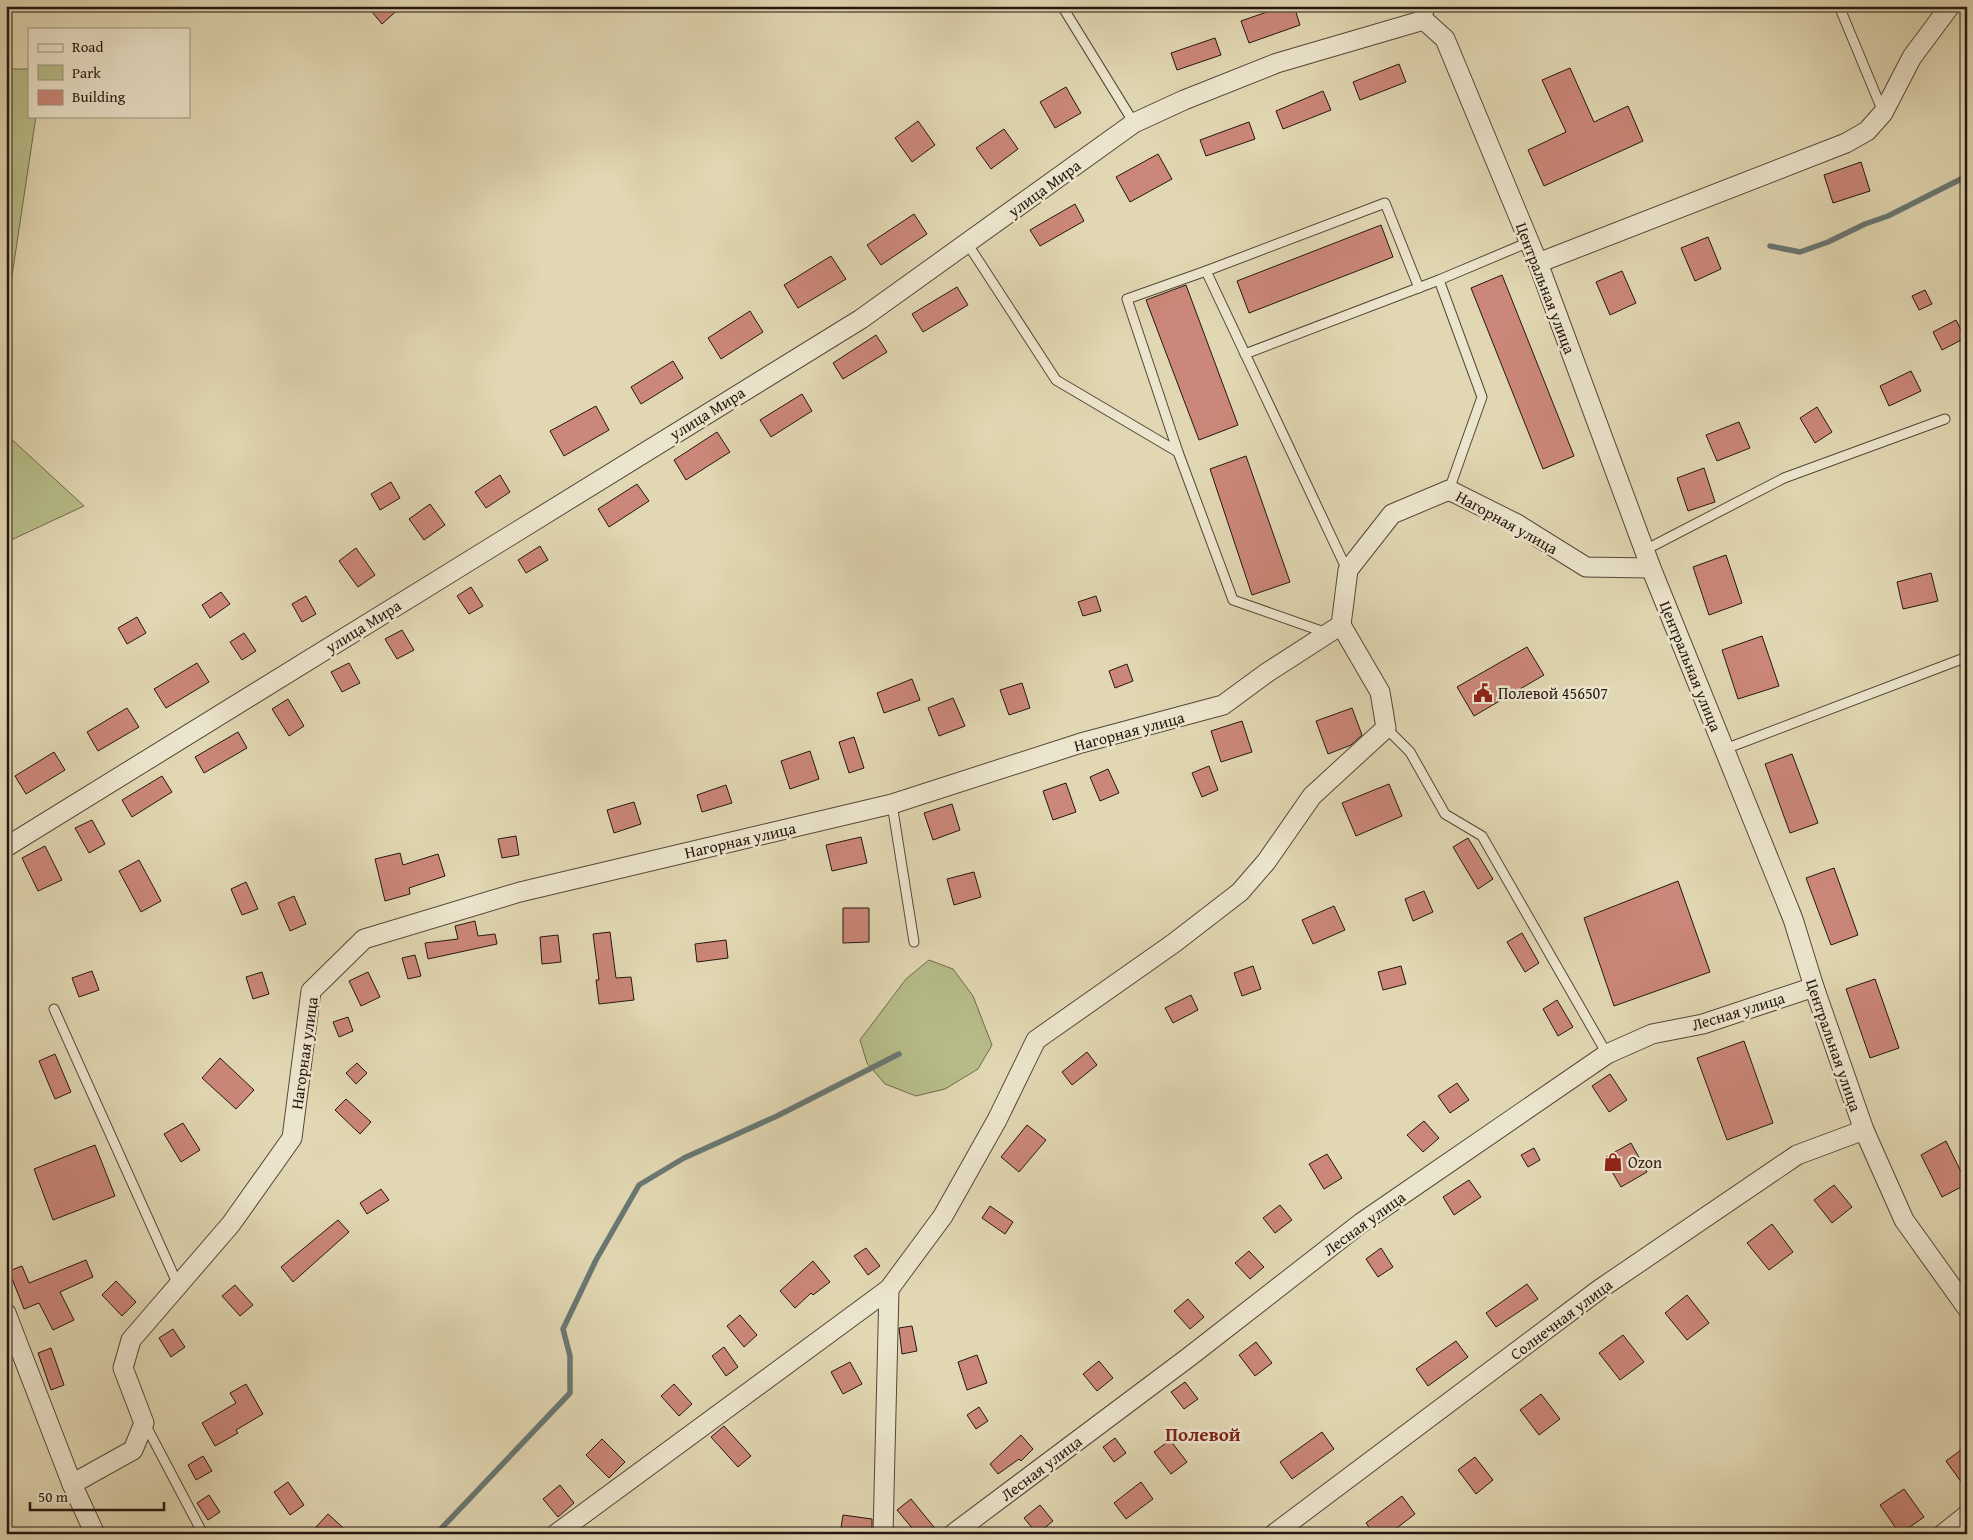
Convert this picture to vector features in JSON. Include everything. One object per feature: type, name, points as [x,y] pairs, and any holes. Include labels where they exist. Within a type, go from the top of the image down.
[{"type":"street","points":[[1538,262],[1846,143],[1867,132],[1883,112],[1912,57],[1950,6]]},
{"type":"street","name":"улица Мира","points":[[6,848],[861,319],[1134,123],[1184,100],[1278,63],[1428,13]]},
{"type":"street","name":"Центральная улица","points":[[1428,13],[1445,39],[1538,262],[1645,550],[1793,919],[1814,987],[1864,1130],[1904,1220],[1967,1308]]},
{"type":"street","name":"Нагорная улица","points":[[144,1423],[124,1368],[131,1340],[230,1224],[292,1138],[311,991],[364,939],[520,892],[892,804],[1081,743],[1223,705],[1334,629],[1348,570],[1392,514],[1450,490],[1516,524],[1586,567],[1652,568]]},
{"type":"street","points":[[556,1534],[889,1289],[943,1216],[997,1120],[1036,1040],[1166,948],[1240,892],[1266,862],[1312,796],[1386,728],[1380,692],[1334,629]]},
{"type":"street","name":"Лесная улица","points":[[953,1534],[1189,1357],[1360,1223],[1607,1054],[1652,1034],[1703,1024],[1814,987]]},
{"type":"street","name":"Солнечная улица","points":[[1274,1534],[1608,1284],[1797,1155],[1864,1130]]},
{"type":"street","points":[[883,1534],[889,1289]]},
{"type":"street","points":[[6,1312],[72,1484],[95,1534]]},
{"type":"street","points":[[72,1484],[133,1450],[144,1423]]},
{"type":"street","points":[[1943,1534],[1967,1515]]},
{"type":"lane","points":[[1062,6],[1134,123]]},
{"type":"lane","points":[[1839,6],[1883,112]]},
{"type":"lane","points":[[1334,629],[1233,600],[1178,452],[1127,299],[1385,203],[1419,288]]},
{"type":"lane","points":[[1245,354],[1419,288],[1529,242]]},
{"type":"lane","points":[[967,243],[1056,380],[1178,452]]},
{"type":"lane","points":[[1206,270],[1348,570]]},
{"type":"lane","points":[[1439,280],[1482,397],[1450,490]]},
{"type":"lane","points":[[1645,550],[1784,478],[1944,419]]},
{"type":"lane","points":[[1725,749],[1967,657]]},
{"type":"lane","points":[[1386,728],[1410,752],[1445,814],[1482,836],[1607,1054]]},
{"type":"lane","points":[[892,804],[914,942]]},
{"type":"lane","points":[[54,1009],[178,1285]]},
{"type":"lane","points":[[144,1423],[203,1534]]},
{"type":"green space","points":[[6,69],[28,69],[28,118],[36,118],[6,316]]},
{"type":"green space","points":[[6,385],[7,435],[84,506],[11,540],[6,537]]},
{"type":"green space","points":[[929,960],[953,969],[973,996],[992,1045],[978,1069],[945,1089],[916,1096],[885,1084],[867,1063],[860,1040],[906,979]]},
{"type":"building","points":[[367,6],[402,6],[382,24]]},
{"type":"building","points":[[1284,6],[1294,6],[1300,25],[1249,43],[1241,21]]},
{"type":"building","points":[[1215,38],[1221,55],[1177,70],[1171,53]]},
{"type":"building","points":[[1399,64],[1406,82],[1360,100],[1353,82]]},
{"type":"building","points":[[1570,68],[1594,122],[1628,106],[1643,141],[1544,186],[1528,150],[1566,132],[1542,80]]},
{"type":"building","points":[[1066,87],[1081,113],[1055,128],[1040,102]]},
{"type":"building","points":[[1323,91],[1331,110],[1283,129],[1276,111]]},
{"type":"building","points":[[918,121],[935,145],[912,162],[895,138]]},
{"type":"building","points":[[1249,122],[1255,139],[1206,156],[1200,140]]},
{"type":"building","points":[[1004,129],[1018,149],[991,169],[976,148]]},
{"type":"building","points":[[1158,154],[1172,179],[1130,202],[1116,177]]},
{"type":"building","points":[[1861,162],[1870,191],[1833,203],[1824,175]]},
{"type":"building","points":[[1075,204],[1084,221],[1040,246],[1030,230]]},
{"type":"building","points":[[914,214],[927,234],[881,265],[867,245]]},
{"type":"building","points":[[1381,225],[1393,257],[1249,313],[1237,281]]},
{"type":"building","points":[[1708,237],[1721,269],[1695,281],[1681,248]]},
{"type":"building","points":[[831,256],[846,279],[798,308],[784,285]]},
{"type":"building","points":[[1622,271],[1636,303],[1610,315],[1596,282]]},
{"type":"building","points":[[1502,275],[1574,456],[1543,469],[1471,288]]},
{"type":"building","points":[[1186,285],[1238,425],[1199,440],[1146,300]]},
{"type":"building","points":[[957,287],[968,305],[923,332],[912,314]]},
{"type":"building","points":[[1925,290],[1932,304],[1919,310],[1912,296]]},
{"type":"building","points":[[750,311],[763,332],[721,359],[708,338]]},
{"type":"building","points":[[1956,320],[1965,338],[1942,350],[1933,332]]},
{"type":"building","points":[[876,335],[887,352],[843,379],[833,363]]},
{"type":"building","points":[[673,361],[683,378],[641,404],[631,387]]},
{"type":"building","points":[[1911,371],[1921,391],[1889,406],[1880,386]]},
{"type":"building","points":[[802,394],[812,411],[771,437],[760,420]]},
{"type":"building","points":[[596,406],[609,430],[564,456],[550,431]]},
{"type":"building","points":[[1817,407],[1832,432],[1815,443],[1800,418]]},
{"type":"building","points":[[1739,422],[1750,448],[1717,461],[1706,435]]},
{"type":"building","points":[[717,432],[730,452],[686,480],[674,460]]},
{"type":"building","points":[[1246,456],[1290,582],[1252,595],[1210,469]]},
{"type":"building","points":[[1704,468],[1715,502],[1688,511],[1677,478]]},
{"type":"building","points":[[500,475],[510,492],[486,508],[475,492]]},
{"type":"building","points":[[391,482],[400,498],[380,510],[371,494]]},
{"type":"building","points":[[637,484],[649,501],[609,527],[598,509]]},
{"type":"building","points":[[430,504],[445,525],[424,540],[409,519]]},
{"type":"building","points":[[540,546],[548,560],[526,573],[518,560]]},
{"type":"building","points":[[356,548],[375,575],[358,587],[339,561]]},
{"type":"building","points":[[1726,555],[1742,603],[1709,615],[1693,567]]},
{"type":"building","points":[[1931,573],[1938,601],[1903,609],[1897,582]]},
{"type":"building","points":[[471,587],[483,606],[469,614],[457,596]]},
{"type":"building","points":[[221,592],[230,604],[210,618],[202,605]]},
{"type":"building","points":[[306,596],[316,614],[302,622],[292,604]]},
{"type":"building","points":[[1096,596],[1101,611],[1083,616],[1078,602]]},
{"type":"building","points":[[137,617],[146,633],[127,644],[118,628]]},
{"type":"building","points":[[402,630],[414,650],[397,659],[385,639]]},
{"type":"building","points":[[244,633],[256,651],[242,660],[230,642]]},
{"type":"building","points":[[1762,636],[1779,686],[1738,699],[1722,650]]},
{"type":"building","points":[[1527,647],[1544,675],[1474,716],[1457,687]]},
{"type":"building","points":[[197,663],[209,682],[166,708],[154,689]]},
{"type":"building","points":[[349,663],[360,683],[342,692],[331,672]]},
{"type":"building","points":[[1127,664],[1133,681],[1115,688],[1109,671]]},
{"type":"building","points":[[912,679],[920,700],[884,713],[877,693]]},
{"type":"building","points":[[1022,683],[1030,708],[1009,715],[1000,690]]},
{"type":"building","points":[[953,698],[965,726],[939,736],[928,708]]},
{"type":"building","points":[[288,699],[304,726],[289,736],[272,709]]},
{"type":"building","points":[[127,708],[139,727],[98,751],[87,732]]},
{"type":"building","points":[[1352,708],[1362,735],[1351,745],[1328,754],[1316,721]]},
{"type":"building","points":[[1242,721],[1252,752],[1221,762],[1211,731]]},
{"type":"building","points":[[238,732],[247,748],[204,773],[195,757]]},
{"type":"building","points":[[854,737],[864,768],[849,773],[839,742]]},
{"type":"building","points":[[810,751],[819,779],[790,789],[781,761]]},
{"type":"building","points":[[54,752],[65,770],[26,794],[15,776]]},
{"type":"building","points":[[1792,754],[1818,823],[1790,833],[1765,764]]},
{"type":"building","points":[[1209,766],[1218,790],[1202,797],[1192,773]]},
{"type":"building","points":[[1108,769],[1119,793],[1100,801],[1090,777]]},
{"type":"building","points":[[162,776],[172,792],[132,817],[122,800]]},
{"type":"building","points":[[1066,783],[1076,812],[1053,820],[1043,791]]},
{"type":"building","points":[[1389,784],[1402,816],[1356,836],[1342,803]]},
{"type":"building","points":[[726,785],[732,803],[702,812],[697,795]]},
{"type":"building","points":[[634,802],[641,824],[614,833],[607,810]]},
{"type":"building","points":[[952,804],[960,830],[933,840],[924,813]]},
{"type":"building","points":[[92,820],[105,844],[89,853],[75,828]]},
{"type":"building","points":[[516,836],[519,855],[502,858],[498,839]]},
{"type":"building","points":[[861,837],[867,863],[832,871],[826,845]]},
{"type":"building","points":[[1468,838],[1493,879],[1478,889],[1453,847]]},
{"type":"building","points":[[45,846],[62,880],[38,891],[22,858]]},
{"type":"building","points":[[400,853],[403,865],[438,854],[445,876],[409,888],[410,894],[385,901],[375,859]]},
{"type":"building","points":[[139,860],[161,901],[141,912],[119,871]]},
{"type":"building","points":[[1834,868],[1858,935],[1831,945],[1806,878]]},
{"type":"building","points":[[974,872],[981,897],[954,905],[947,879]]},
{"type":"building","points":[[1678,881],[1710,972],[1614,1006],[1584,918]]},
{"type":"building","points":[[246,882],[258,909],[242,915],[231,889]]},
{"type":"building","points":[[1424,891],[1433,912],[1413,921],[1405,899]]},
{"type":"building","points":[[294,896],[306,924],[290,931],[278,903]]},
{"type":"building","points":[[1334,906],[1345,930],[1313,944],[1302,920]]},
{"type":"building","points":[[843,908],[869,908],[869,942],[843,943]]},
{"type":"building","points":[[475,921],[478,936],[495,934],[497,944],[428,959],[425,943],[458,939],[455,926]]},
{"type":"building","points":[[610,932],[616,978],[631,977],[634,1000],[599,1004],[596,980],[599,980],[593,934]]},
{"type":"building","points":[[1522,933],[1539,963],[1525,972],[1507,942]]},
{"type":"building","points":[[558,935],[561,962],[542,964],[540,937]]},
{"type":"building","points":[[726,940],[728,958],[697,962],[695,944]]},
{"type":"building","points":[[415,955],[421,976],[408,979],[402,958]]},
{"type":"building","points":[[1253,966],[1261,989],[1242,996],[1234,973]]},
{"type":"building","points":[[1401,966],[1406,984],[1383,990],[1378,972]]},
{"type":"building","points":[[92,971],[99,990],[79,997],[72,978]]},
{"type":"building","points":[[262,972],[269,994],[253,999],[246,977]]},
{"type":"building","points":[[368,972],[380,997],[361,1006],[349,981]]},
{"type":"building","points":[[1875,979],[1899,1048],[1870,1058],[1846,989]]},
{"type":"building","points":[[1191,995],[1198,1010],[1173,1023],[1165,1008]]},
{"type":"building","points":[[1557,1000],[1573,1027],[1558,1036],[1543,1009]]},
{"type":"building","points":[[348,1017],[353,1031],[339,1037],[333,1022]]},
{"type":"building","points":[[1744,1041],[1773,1123],[1727,1140],[1697,1058]]},
{"type":"building","points":[[1087,1052],[1097,1065],[1072,1085],[1062,1072]]},
{"type":"building","points":[[55,1054],[71,1092],[55,1099],[39,1061]]},
{"type":"building","points":[[220,1058],[254,1090],[236,1109],[202,1078]]},
{"type":"building","points":[[357,1063],[367,1073],[356,1084],[346,1073]]},
{"type":"building","points":[[1610,1074],[1627,1100],[1609,1112],[1592,1086]]},
{"type":"building","points":[[1457,1083],[1469,1100],[1450,1113],[1438,1096]]},
{"type":"building","points":[[346,1099],[371,1122],[360,1134],[335,1110]]},
{"type":"building","points":[[1424,1121],[1439,1138],[1423,1152],[1407,1135]]},
{"type":"building","points":[[183,1123],[200,1150],[181,1162],[164,1134]]},
{"type":"building","points":[[1027,1125],[1046,1140],[1019,1172],[1001,1157]]},
{"type":"building","points":[[1946,1141],[1967,1184],[1942,1197],[1921,1155]]},
{"type":"building","points":[[1631,1143],[1647,1172],[1621,1187],[1604,1158]]},
{"type":"building","points":[[95,1145],[115,1196],[53,1220],[34,1169]]},
{"type":"building","points":[[1534,1148],[1540,1160],[1528,1167],[1521,1155]]},
{"type":"building","points":[[1327,1154],[1342,1178],[1324,1189],[1309,1164]]},
{"type":"building","points":[[1469,1180],[1481,1197],[1454,1215],[1443,1197]]},
{"type":"building","points":[[1834,1185],[1852,1207],[1832,1223],[1814,1200]]},
{"type":"building","points":[[381,1189],[389,1200],[367,1214],[360,1203]]},
{"type":"building","points":[[1280,1205],[1292,1220],[1275,1233],[1263,1218]]},
{"type":"building","points":[[990,1206],[1013,1222],[1005,1234],[982,1218]]},
{"type":"building","points":[[338,1220],[349,1232],[293,1282],[281,1267]]},
{"type":"building","points":[[1772,1224],[1793,1252],[1769,1270],[1747,1243]]},
{"type":"building","points":[[866,1248],[880,1266],[868,1275],[854,1256]]},
{"type":"building","points":[[1381,1248],[1393,1267],[1378,1277],[1366,1259]]},
{"type":"building","points":[[1249,1251],[1264,1267],[1250,1279],[1235,1263]]},
{"type":"building","points":[[86,1260],[93,1277],[60,1292],[74,1320],[53,1330],[39,1303],[24,1309],[9,1271],[22,1266],[29,1283]]},
{"type":"building","points":[[813,1261],[830,1282],[813,1295],[811,1293],[795,1308],[780,1291]]},
{"type":"building","points":[[116,1281],[136,1302],[122,1316],[102,1295]]},
{"type":"building","points":[[1527,1284],[1538,1299],[1496,1327],[1486,1313]]},
{"type":"building","points":[[235,1285],[253,1305],[240,1316],[222,1296]]},
{"type":"building","points":[[1687,1295],[1709,1323],[1687,1340],[1665,1313]]},
{"type":"building","points":[[1188,1299],[1204,1317],[1190,1329],[1174,1311]]},
{"type":"building","points":[[740,1315],[757,1335],[744,1347],[727,1326]]},
{"type":"building","points":[[912,1326],[917,1351],[902,1354],[899,1328]]},
{"type":"building","points":[[173,1329],[185,1347],[171,1357],[159,1338]]},
{"type":"building","points":[[1623,1335],[1644,1362],[1620,1380],[1599,1353]]},
{"type":"building","points":[[1456,1341],[1468,1357],[1428,1386],[1416,1369]]},
{"type":"building","points":[[1256,1342],[1272,1363],[1255,1376],[1239,1355]]},
{"type":"building","points":[[724,1347],[738,1367],[726,1376],[712,1356]]},
{"type":"building","points":[[51,1348],[64,1385],[51,1390],[38,1353]]},
{"type":"building","points":[[977,1355],[987,1383],[967,1390],[958,1362]]},
{"type":"building","points":[[1099,1361],[1113,1378],[1097,1391],[1083,1374]]},
{"type":"building","points":[[850,1362],[862,1384],[843,1394],[831,1372]]},
{"type":"building","points":[[1185,1382],[1198,1399],[1184,1409],[1171,1392]]},
{"type":"building","points":[[246,1384],[263,1414],[236,1430],[238,1433],[215,1446],[202,1423],[236,1403],[230,1393]]},
{"type":"building","points":[[674,1384],[692,1404],[679,1416],[661,1396]]},
{"type":"building","points":[[1541,1394],[1560,1419],[1539,1435],[1520,1410]]},
{"type":"building","points":[[979,1407],[988,1421],[976,1429],[967,1415]]},
{"type":"building","points":[[724,1426],[751,1456],[738,1467],[711,1437]]},
{"type":"building","points":[[1322,1432],[1334,1449],[1292,1479],[1280,1462]]},
{"type":"building","points":[[1021,1435],[1033,1449],[1021,1461],[1019,1459],[998,1474],[990,1464]]},
{"type":"building","points":[[1115,1438],[1126,1453],[1114,1462],[1103,1447]]},
{"type":"building","points":[[602,1439],[625,1462],[609,1478],[586,1455]]},
{"type":"building","points":[[1170,1440],[1187,1462],[1171,1474],[1154,1452]]},
{"type":"building","points":[[1961,1450],[1967,1458],[1967,1490],[1946,1461]]},
{"type":"building","points":[[203,1456],[212,1471],[196,1480],[188,1465]]},
{"type":"building","points":[[1475,1457],[1493,1480],[1476,1494],[1458,1470]]},
{"type":"building","points":[[288,1482],[304,1505],[290,1515],[274,1492]]},
{"type":"building","points":[[1141,1482],[1153,1499],[1126,1519],[1114,1503]]},
{"type":"building","points":[[560,1485],[574,1503],[558,1517],[543,1499]]},
{"type":"building","points":[[1904,1489],[1924,1517],[1900,1534],[1880,1505]]},
{"type":"building","points":[[209,1495],[220,1512],[208,1520],[197,1503]]},
{"type":"building","points":[[1402,1496],[1415,1514],[1389,1534],[1374,1534],[1366,1523]]},
{"type":"building","points":[[911,1499],[934,1527],[926,1534],[917,1534],[897,1510]]},
{"type":"building","points":[[1040,1505],[1053,1521],[1037,1534],[1024,1518]]},
{"type":"building","points":[[328,1514],[350,1534],[324,1534],[316,1527]]},
{"type":"building","points":[[843,1515],[872,1519],[872,1534],[840,1534]]},
{"type":"waterway","points":[[1770,246],[1800,252],[1888,216],[1967,176]]},
{"type":"waterway","points":[[436,1534],[570,1393],[570,1356],[563,1329],[596,1260],[639,1185],[684,1158],[777,1116],[899,1054]]},
{"type":"place","name":"Полевой 456507","points":[[1483,693]]},
{"type":"place","name":"Ozon","points":[[1613,1162]]},
{"type":"district","name":"Полевой","points":[[1203,1434]]}]
